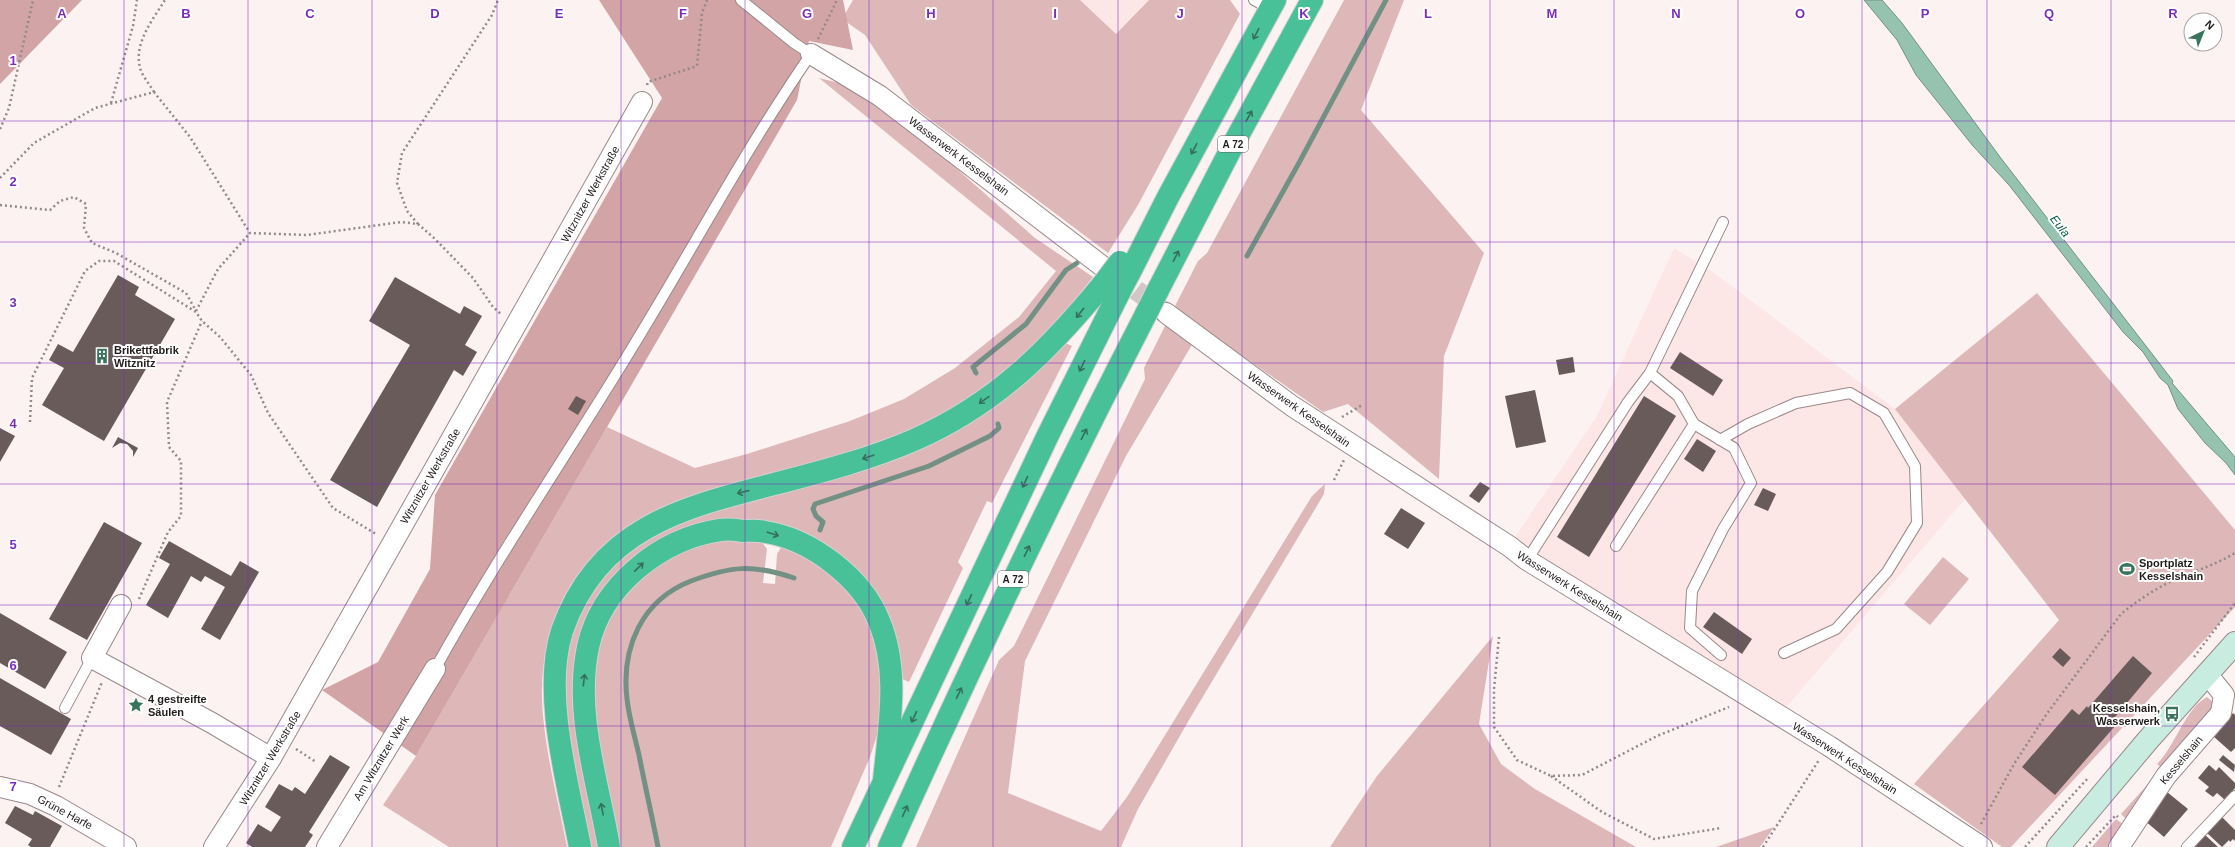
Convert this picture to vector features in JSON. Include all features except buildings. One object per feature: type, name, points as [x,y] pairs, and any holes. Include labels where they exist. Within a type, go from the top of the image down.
[{"type":"highway","name":"A 72","points":[[889,847],[1008,588],[1074,453],[1156,314],[1158,290],[1234,143],[1312,0]]},
{"type":"highway","name":"A 72","points":[[853,847],[1048,435],[1115,275],[1168,197],[1266,3]]},
{"type":"highway","points":[[580,847],[563,755],[555,688],[557,657],[562,632],[579,596],[600,566],[627,541],[652,524],[676,512],[703,502],[828,470],[878,454],[915,439],[950,422],[973,408],[1021,372],[1049,347],[1115,275]]},
{"type":"highway","points":[[609,847],[586,725],[583,690],[588,647],[596,624],[599,616],[620,585],[648,558],[682,540],[722,530],[766,532],[801,543],[837,565],[862,590],[879,620],[889,656],[892,700],[884,780]]},
{"type":"main road","points":[[2058,847],[2235,643]]},
{"type":"street","name":"Wasserwerk Kesselshain","points":[[811,54],[880,96],[1115,275]]},
{"type":"street","name":"Witznitzer Werkstraße","points":[[214,847],[282,740],[391,544],[642,102]]},
{"type":"street","name":"Wasserwerk Kesselshain","points":[[1156,314],[1292,406],[1509,546],[1527,560],[1828,746],[1977,844]]},
{"type":"street","points":[[129,604],[100,662],[212,723],[271,758]]},
{"type":"street","name":"Am Witznitzer Werk","points":[[327,847],[434,669]]},
{"type":"street","name":"Kesselshain","points":[[2119,847],[2166,776],[2221,713],[2224,695],[2207,674]]},
{"type":"street","name":"Grüne Harfe","points":[[0,787],[30,794],[56,806],[126,847]]},
{"type":"lane","points":[[434,669],[464,617],[569,452],[655,311],[716,205],[787,88],[811,54],[794,43],[741,0]]},
{"type":"lane","points":[[1527,560],[1628,402],[1650,373],[1723,222]]},
{"type":"lane","points":[[1650,373],[1678,396],[1694,424],[1734,448],[1751,483],[1724,529],[1692,591],[1690,628],[1721,655]]},
{"type":"lane","points":[[1720,440],[1748,424],[1796,403],[1850,393],[1884,413],[1916,466],[1917,523],[1887,572],[1836,629],[1784,653]]},
{"type":"lane","points":[[1616,546],[1694,424]]},
{"type":"lane","points":[[65,708],[100,662]]},
{"type":"lane","points":[[2187,847],[2235,796]]},
{"type":"path","points":[[0,129],[9,108],[34,0]]},
{"type":"path","points":[[111,103],[133,26],[137,0]]},
{"type":"path","points":[[165,0],[140,43],[139,55],[141,71],[154,92],[190,137],[250,233]]},
{"type":"path","points":[[498,0],[492,15],[402,153],[397,183],[407,211],[418,224],[434,238],[473,278],[493,307],[515,327]]},
{"type":"path","points":[[642,102],[648,82],[697,66],[702,13],[707,0]]},
{"type":"path","points":[[811,54],[837,0]]},
{"type":"path","points":[[0,178],[34,143],[95,108],[154,92]]},
{"type":"path","points":[[0,205],[50,210],[60,201],[74,197],[86,204],[84,228],[92,243],[116,253],[186,293],[202,321],[220,337],[251,374],[268,413],[333,508],[391,544]]},
{"type":"path","points":[[250,233],[307,235],[401,222],[418,224]]},
{"type":"path","points":[[196,312],[218,269],[250,233]]},
{"type":"path","points":[[30,422],[32,378],[85,271],[99,261],[114,261],[196,312]]},
{"type":"path","points":[[129,604],[168,532],[181,516],[181,461],[169,447],[167,402],[202,321]]},
{"type":"path","points":[[1977,844],[2014,764],[2046,715],[2121,614],[2135,603],[2177,579],[2222,561],[2235,553]]},
{"type":"path","points":[[1499,636],[1494,689],[1494,728],[1517,760],[1551,776],[1602,812],[1654,839],[1721,828]]},
{"type":"path","points":[[56,793],[100,662]]},
{"type":"path","points":[[1551,776],[1582,775],[1657,736],[1750,698]]},
{"type":"path","points":[[282,740],[316,762]]},
{"type":"path","points":[[1763,847],[1828,746]]},
{"type":"path","points":[[2086,847],[2116,814]]},
{"type":"shaded area","points":[[0,0],[82,0],[0,84]]},
{"type":"shaded area","points":[[599,0],[843,0],[853,50],[809,41],[797,100],[416,756],[322,690],[378,662],[430,569],[435,495],[662,98]]},
{"type":"shaded area","points":[[853,0],[1080,0],[1116,34],[1149,0],[1230,0],[1240,14],[1138,205],[1108,253],[911,105],[865,35],[842,19]]},
{"type":"shaded area","points":[[1080,0],[1149,0],[1116,34]]},
{"type":"shaded area","points":[[1344,0],[1404,0],[1361,110],[1484,253],[1444,356],[1439,479],[1348,404],[1323,412],[1174,308],[1198,261],[1207,253]]},
{"type":"shaded area","points":[[1864,0],[1882,0],[1902,23],[2000,157],[2173,381],[2172,383],[2235,457],[2235,475],[2226,463],[2205,443],[2178,409],[2168,385],[2160,378],[2143,352],[2123,332],[2009,185],[1973,146],[1916,75],[1897,40]]},
{"type":"shaded area","points":[[819,78],[847,85],[930,145],[1035,238],[1093,277],[1055,323],[1017,362],[985,387],[951,409],[915,429],[853,453],[739,483],[671,503],[643,519],[603,547],[576,577],[566,593],[551,629],[543,670],[542,691],[545,735],[553,782],[567,847],[449,847],[383,805],[416,756],[607,427],[695,468],[747,454],[850,421],[904,399],[955,368],[1019,317],[1056,271]]},
{"type":"shaded area","points":[[1674,248],[1714,273],[1895,409],[1965,499],[1784,710],[1509,546],[1597,416]]},
{"type":"shaded area","name":"Sportplatz Kesselshain","points":[[2037,293],[2235,530],[2235,607],[2011,847],[2002,847],[1914,784],[2059,620],[1895,409]]},
{"type":"shaded area","points":[[1166,324],[1193,343],[1126,456],[1025,661],[1008,793],[1101,831],[1127,797],[1312,496],[1325,484],[1324,494],[1189,720],[1138,809],[1121,847],[916,847],[999,660],[1014,646],[1145,379],[1144,368]]},
{"type":"shaded area","points":[[1065,343],[1072,346],[992,503],[987,501],[958,562],[963,568],[909,682],[900,678],[887,615],[764,522],[625,566],[575,699],[600,847],[591,847],[567,728],[565,673],[570,643],[582,611],[596,585],[614,564],[635,545],[669,524],[849,473]]},
{"type":"shaded area","points":[[735,538],[761,541],[767,549],[763,583],[775,584],[777,554],[782,546],[822,564],[864,607],[878,638],[886,680],[881,723],[870,757],[831,847],[616,847],[598,744],[592,687],[596,652],[607,623],[621,600],[654,566],[678,552],[705,542]]},
{"type":"shaded area","points":[[1943,557],[1969,579],[1930,625],[1904,604]]},
{"type":"shaded area","points":[[1493,636],[1479,724],[1501,764],[1535,789],[1636,847],[1330,847],[1377,776]]},
{"type":"shaded area","points":[[2207,697],[2213,702],[2212,709],[2163,769],[2157,764],[2169,748],[2192,710]]},
{"type":"shaded area","points":[[2158,773],[2127,820],[2121,814]]},
{"type":"shaded area","points":[[2116,819],[2124,825],[2110,847],[2092,847]]},
{"type":"shaded area","points":[[1774,827],[1760,847],[1716,847]]},
{"type":"waterway","points":[[1247,256],[1300,161],[1386,0]]},
{"type":"waterway","points":[[976,373],[973,367],[1026,324],[1066,270],[1077,263]]},
{"type":"waterway","points":[[820,530],[823,522],[816,516],[813,509],[815,504],[929,466],[990,436],[999,428],[998,424]]},
{"type":"waterway","points":[[658,847],[627,699],[626,680],[628,661],[638,628],[659,600],[674,589],[705,576],[730,570],[754,569],[766,570],[794,578]]},
{"type":"tunnel","points":[[1112,272],[1165,312]]},
{"type":"place","name":"Brikettfabrik Witznitz","points":[[102,356]]},
{"type":"place","name":"Sportplatz Kesselshain","points":[[2127,569]]},
{"type":"place","name":"4 gestreifte Säulen","points":[[136,705]]},
{"type":"place","name":"Kesselshain, Wasserwerk","points":[[2172,714]]},
{"type":"water label","name":"Eula","points":[[2060,226]]}]
